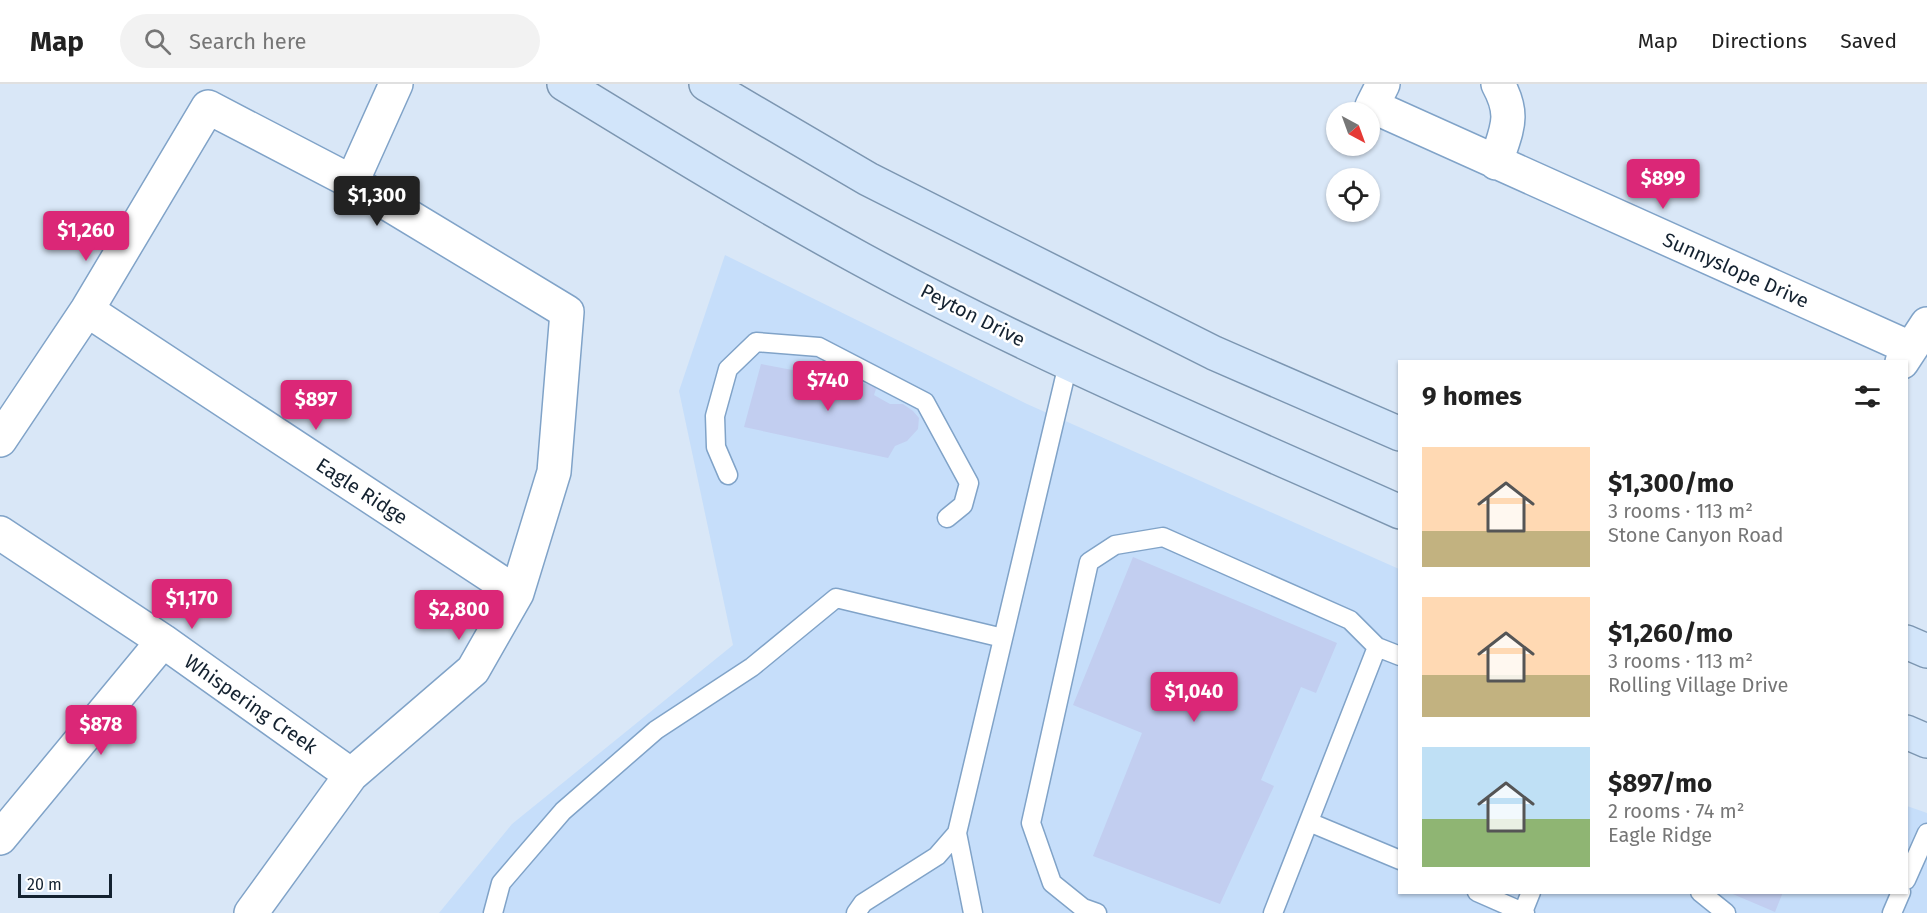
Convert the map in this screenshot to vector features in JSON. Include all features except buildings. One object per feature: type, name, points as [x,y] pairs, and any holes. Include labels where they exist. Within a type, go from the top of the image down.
[{"type":"main road","name":"Peyton Drive","points":[[564,84],[671,150],[861,259],[1068,364],[1398,511]]},
{"type":"main road","points":[[706,84],[868,179],[971,231],[1214,352],[1398,433]]},
{"type":"main road","points":[[1908,643],[1927,651]]},
{"type":"main road","points":[[1908,733],[1927,741]]},
{"type":"street","points":[[352,182],[396,84]]},
{"type":"street","name":"Sunnyslope Drive","points":[[1383,84],[1372,106],[1496,163],[1913,345]]},
{"type":"street","points":[[1496,163],[1510,117],[1508,101],[1498,84]]},
{"type":"street","points":[[0,440],[87,310],[208,107],[352,182],[567,312],[554,471],[517,593],[472,670],[351,775],[251,913]]},
{"type":"street","name":"Eagle Ridge","points":[[87,310],[517,593]]},
{"type":"street","name":"Whispering Creek","points":[[0,533],[163,641],[351,775]]},
{"type":"street","points":[[0,838],[163,641]]},
{"type":"lane","points":[[728,475],[716,447],[715,416],[729,369],[756,342],[819,347],[926,402],[969,483],[963,505],[947,518]]},
{"type":"lane","points":[[973,913],[957,833],[1068,364]]},
{"type":"lane","points":[[1097,913],[1083,908],[1052,884],[1031,823],[1089,562],[1115,545],[1163,537],[1350,620],[1377,647],[1398,655]]},
{"type":"lane","points":[[493,913],[501,882],[563,811],[656,730],[752,667],[836,598],[1003,638]]},
{"type":"lane","points":[[1273,913],[1377,647]]},
{"type":"lane","points":[[1309,822],[1398,859]]},
{"type":"lane","points":[[856,913],[863,903],[937,856],[957,833]]},
{"type":"lane","points":[[1908,876],[1927,833]]},
{"type":"lane","points":[[1481,894],[1524,913],[1530,894]]},
{"type":"lane","points":[[1702,894],[1726,913]]},
{"type":"lane","points":[[1892,913],[1900,894]]},
{"type":"shaded area","points":[[725,255],[1027,404],[1398,569],[1398,894],[1908,894],[1908,806],[1927,813],[1927,913],[439,913],[512,824],[733,645],[679,391]]}]
